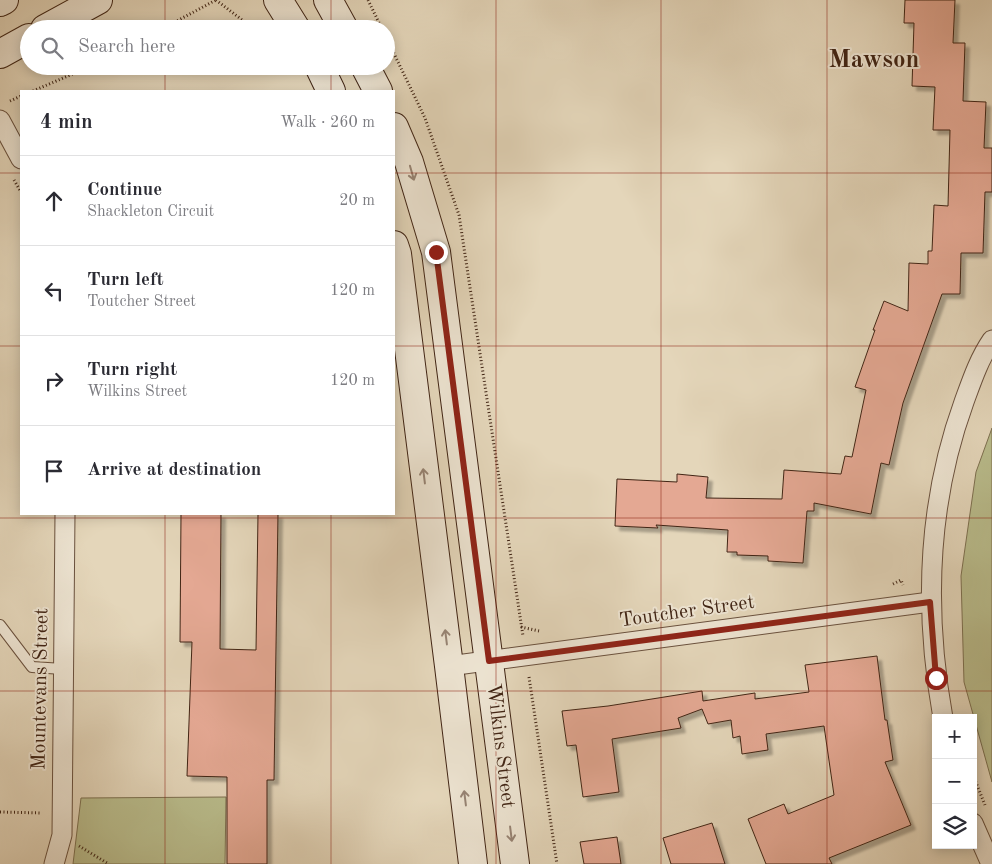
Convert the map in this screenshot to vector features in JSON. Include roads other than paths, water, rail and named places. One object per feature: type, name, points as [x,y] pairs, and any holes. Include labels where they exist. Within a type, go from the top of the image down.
[{"type":"street","points":[[0,2],[4,0]]},
{"type":"street","points":[[61,20],[98,0]]},
{"type":"street","points":[[278,0],[290,20]]},
{"type":"street","points":[[328,0],[339,20]]},
{"type":"street","points":[[0,54],[20,43]]},
{"type":"street","points":[[323,75],[331,90]]},
{"type":"street","points":[[370,75],[377,90]]},
{"type":"street","points":[[0,120],[20,157]]},
{"type":"street","name":"Wilkins Street","points":[[395,130],[408,162],[436,252],[514,864]]},
{"type":"street","name":"Wilkins Street","points":[[395,250],[473,864]]},
{"type":"street","points":[[942,714],[936,678],[930,602],[934,530],[952,437],[981,357],[992,340]]},
{"type":"street","name":"Mountevans Street","points":[[54,864],[62,836],[65,515]]},
{"type":"street","name":"Toutcher Street","points":[[449,666],[930,602]]},
{"type":"street","points":[[977,834],[991,864]]},
{"type":"lane","points":[[0,625],[32,667],[63,669]]},
{"type":"district","name":"Mawson","points":[[874,60]]}]
